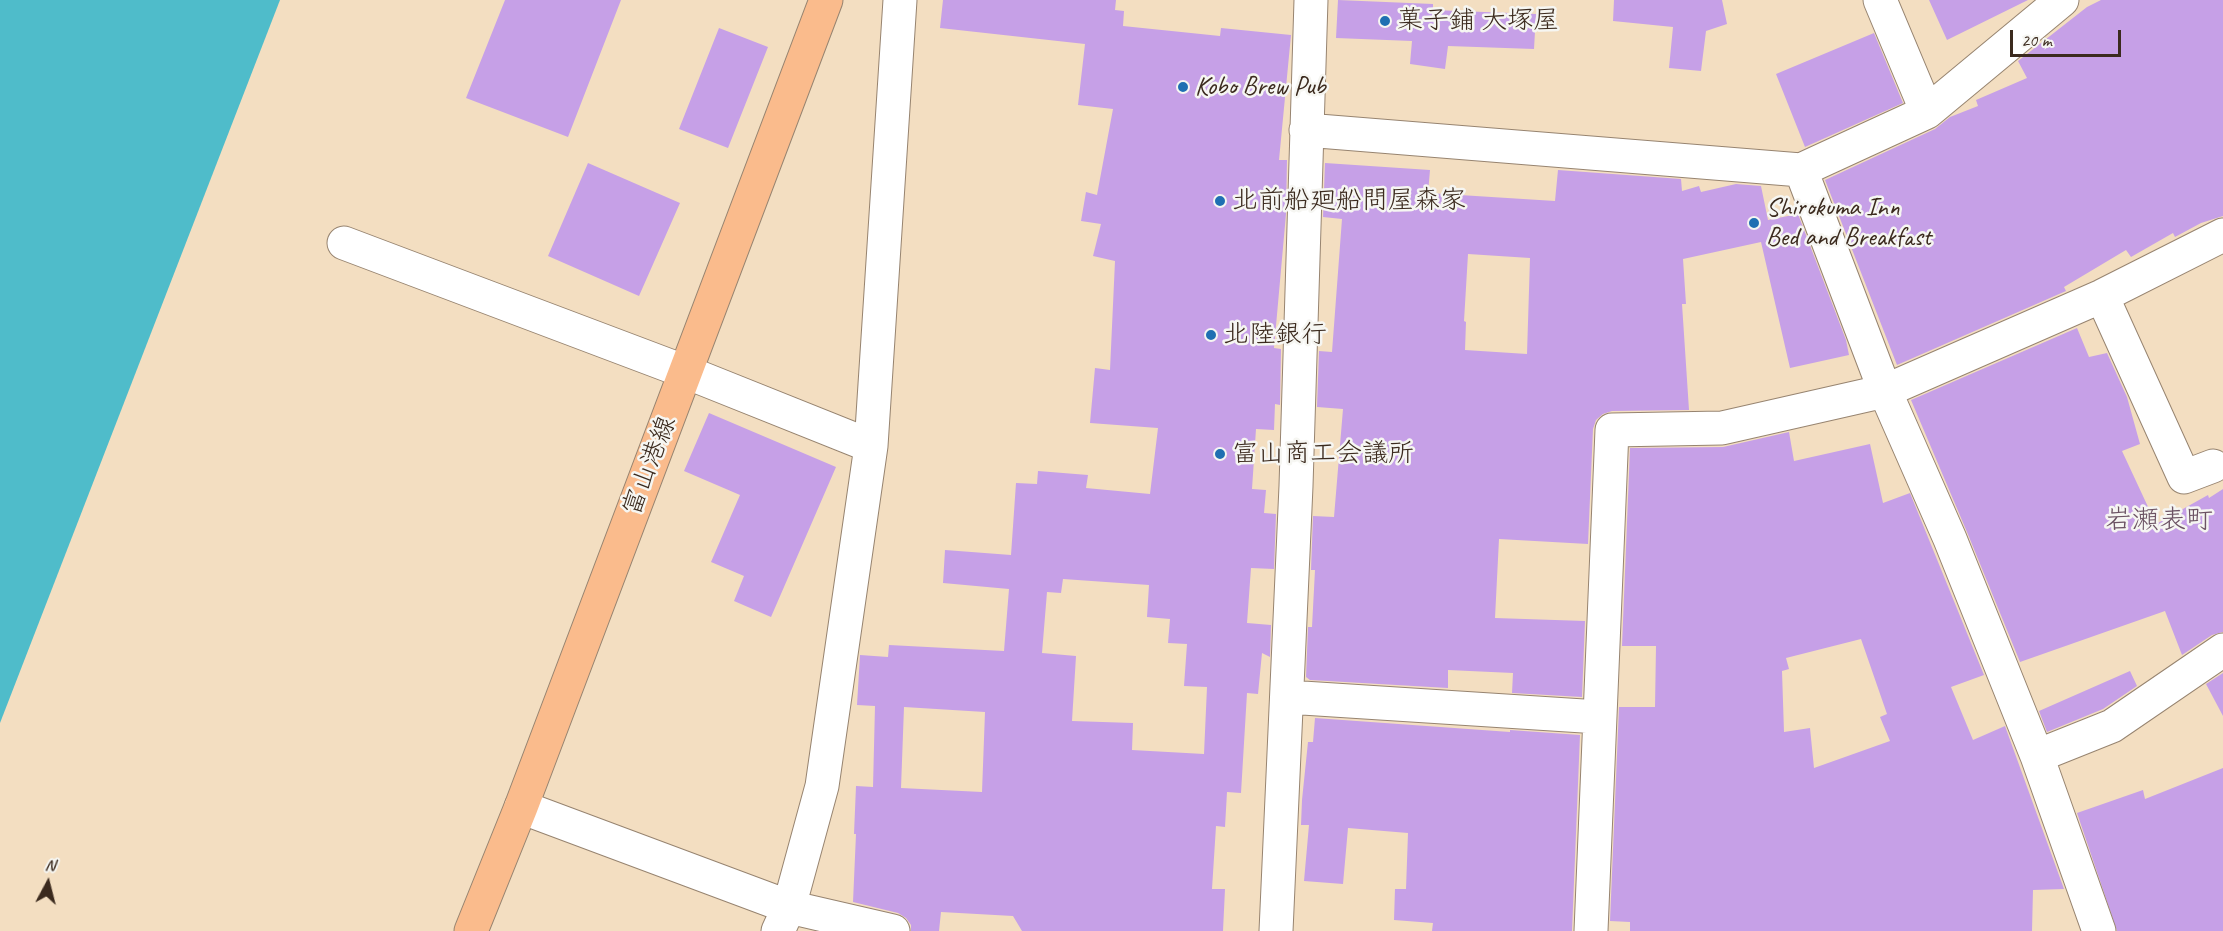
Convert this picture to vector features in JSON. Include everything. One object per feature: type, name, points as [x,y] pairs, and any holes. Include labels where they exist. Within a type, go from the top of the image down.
[{"type":"main road","name":"富山港線","points":[[471,931],[521,807],[826,0]]},
{"type":"street","points":[[784,919],[822,786],[871,446],[900,0]]},
{"type":"street","points":[[1276,931],[1296,475],[1311,0]]},
{"type":"street","points":[[1880,0],[1927,112]]},
{"type":"street","points":[[1306,129],[1801,170],[1927,112],[2062,0]]},
{"type":"street","points":[[1801,170],[1885,391],[1950,539],[2037,756],[2099,931]]},
{"type":"street","points":[[1591,931],[1612,430],[1722,428],[1885,391],[2102,296],[2223,235]]},
{"type":"street","points":[[345,243],[686,372],[871,446]]},
{"type":"street","points":[[2102,296],[2184,477],[2213,466]]},
{"type":"street","points":[[2037,756],[2112,726],[2223,650]]},
{"type":"street","points":[[1287,697],[1599,717]]},
{"type":"street","points":[[521,807],[784,919],[893,931]]},
{"type":"water","points":[[0,0],[280,0],[0,723]]},
{"type":"building","points":[[505,0],[621,0],[568,137],[466,98]]},
{"type":"building","points":[[943,0],[1116,0],[1115,10],[1124,11],[1123,26],[1220,36],[1221,28],[1291,35],[1279,160],[1287,160],[1286,214],[1274,348],[1281,349],[1280,405],[1275,404],[1274,430],[1256,429],[1252,489],[1266,490],[1264,513],[1276,514],[1274,569],[1251,568],[1247,623],[1271,625],[1270,657],[1262,653],[1258,694],[1247,693],[1241,793],[1227,792],[1225,827],[1216,826],[1212,889],[1225,889],[1223,931],[1022,931],[1013,916],[941,912],[939,931],[911,931],[911,925],[906,918],[898,913],[853,902],[856,786],[873,787],[875,706],[857,705],[860,655],[888,657],[889,645],[1004,651],[1009,589],[943,583],[945,550],[1011,555],[1016,483],[1037,484],[1038,471],[1088,475],[1086,488],[1150,494],[1158,428],[1090,423],[1095,368],[1110,370],[1115,261],[1093,256],[1101,224],[1081,221],[1086,192],[1097,195],[1113,109],[1078,105],[1085,44],[940,28]],"holes":[[[1063,579],[1149,585],[1147,617],[1170,619],[1168,643],[1187,644],[1184,686],[1207,687],[1204,754],[1132,750],[1133,723],[1072,721],[1076,656],[1042,653],[1047,592],[1061,593]],[[904,707],[985,712],[982,792],[901,788]]]},
{"type":"building","points":[[1338,0],[1433,4],[1433,10],[1536,14],[1534,49],[1448,46],[1445,69],[1410,64],[1412,41],[1336,38]]},
{"type":"building","points":[[1614,0],[1722,0],[1727,24],[1706,31],[1701,71],[1669,68],[1673,27],[1613,21]]},
{"type":"building","points":[[1929,0],[2028,0],[1947,40]]},
{"type":"building","points":[[2101,0],[2223,0],[2223,216],[2201,223],[2175,237],[2173,233],[2131,257],[2126,250],[2064,287],[2066,291],[1897,365],[1825,180],[1935,129],[1950,117],[1978,106],[1976,100],[2027,78],[2018,61],[2087,7]]},
{"type":"building","points":[[719,28],[768,47],[728,148],[679,129]]},
{"type":"building","points":[[1874,33],[1903,103],[1805,147],[1776,74]]},
{"type":"building","points":[[588,163],[680,203],[639,296],[548,256]]},
{"type":"building","points":[[1325,163],[1430,170],[1428,193],[1555,201],[1558,170],[1681,179],[1682,191],[1699,186],[1701,192],[1736,184],[1761,186],[1768,220],[1798,214],[1846,340],[1849,355],[1790,368],[1761,242],[1683,259],[1686,304],[1682,304],[1689,410],[1612,411],[1596,420],[1593,429],[1588,544],[1499,539],[1495,618],[1585,621],[1582,697],[1512,693],[1513,673],[1448,670],[1448,688],[1310,680],[1306,677],[1308,627],[1312,627],[1315,570],[1311,570],[1313,516],[1334,517],[1343,409],[1317,407],[1319,351],[1332,352],[1342,219],[1323,217]],"holes":[[[1468,254],[1530,258],[1527,354],[1465,350],[1466,322],[1464,321]]]},
{"type":"building","points":[[2077,328],[2089,357],[2107,353],[2127,397],[2140,444],[2122,451],[2156,524],[2223,489],[2223,632],[2212,635],[2182,655],[2165,611],[2020,662],[1911,400]]},
{"type":"building","points":[[709,413],[836,467],[771,617],[734,601],[744,576],[711,562],[740,495],[684,471]]},
{"type":"building","points":[[1789,432],[1794,461],[1870,444],[1883,503],[1910,493],[1984,675],[1951,687],[1973,740],[2005,726],[2064,889],[2033,890],[2032,931],[1630,931],[1630,922],[1610,921],[1619,707],[1655,707],[1656,646],[1622,646],[1630,448],[1723,447]],"holes":[[[1861,639],[1887,714],[1880,717],[1890,741],[1814,768],[1810,728],[1784,732],[1782,671],[1789,669],[1786,658]]]},
{"type":"building","points":[[2130,671],[2137,686],[2103,709],[2047,732],[2039,711]]},
{"type":"building","points":[[2223,673],[2223,716],[2206,684]]},
{"type":"building","points":[[1315,718],[1580,735],[1572,931],[1432,931],[1433,923],[1394,920],[1395,889],[1406,889],[1408,833],[1348,828],[1343,884],[1304,881],[1309,825],[1301,825],[1302,800],[1308,742],[1313,742]]},
{"type":"building","points":[[2223,768],[2223,931],[2117,931],[2077,813],[2143,790],[2145,799]]},
{"type":"place","name":"菓子鋪 大塚屋","points":[[1385,21]]},
{"type":"place","name":"Kobo Brew Pub","points":[[1183,87]]},
{"type":"place","name":"北前船廻船問屋森家","points":[[1220,201]]},
{"type":"place","name":"Shirokuma Inn Bed and Breakfast","points":[[1754,223]]},
{"type":"place","name":"北陸銀行","points":[[1211,335]]},
{"type":"place","name":"富山商工会議所","points":[[1220,454]]},
{"type":"district","name":"岩瀬表町","points":[[2159,521]]}]
